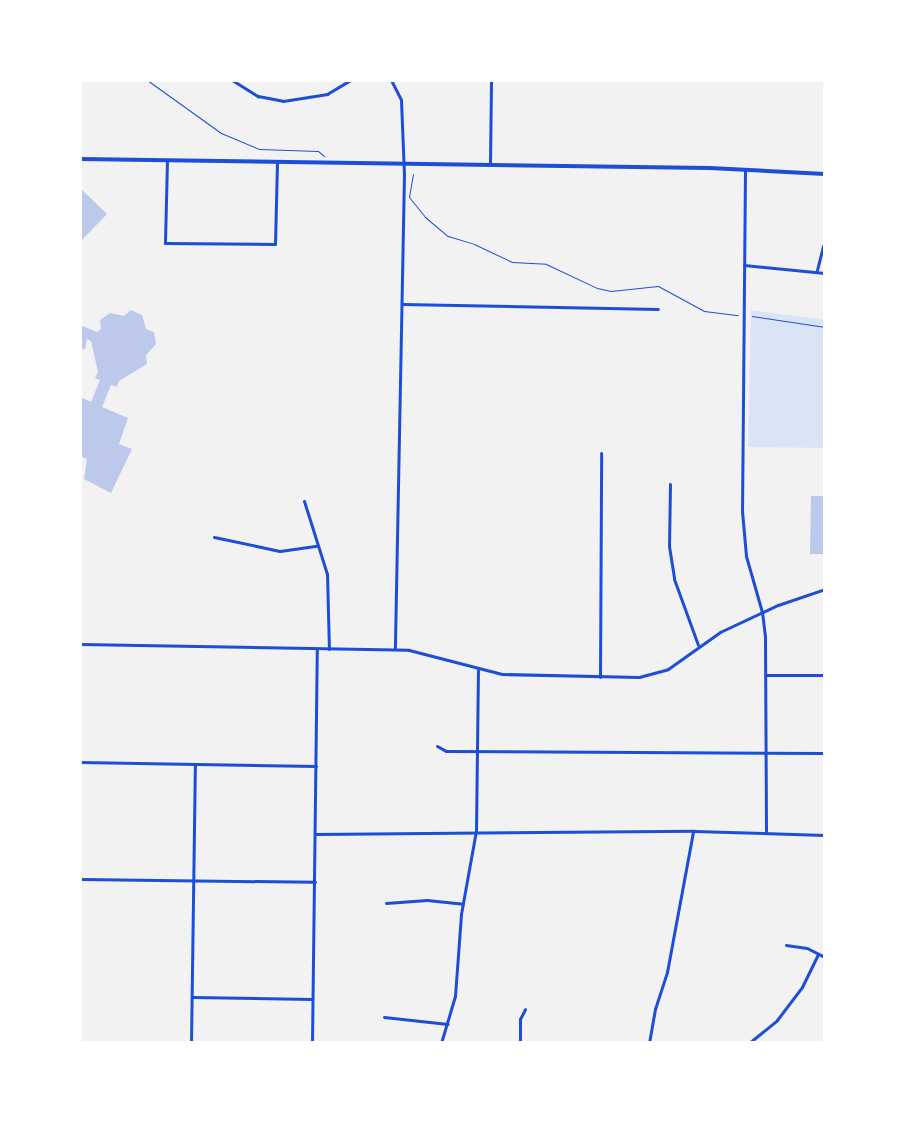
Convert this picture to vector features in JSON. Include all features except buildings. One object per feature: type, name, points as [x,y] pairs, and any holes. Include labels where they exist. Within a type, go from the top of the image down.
[{"type":"main road","points":[[80,159],[490,164],[825,174]]},
{"type":"street","points":[[232,80],[258,96],[283,101],[327,94],[350,80]]},
{"type":"street","points":[[391,80],[397,88],[401,105],[403,163],[395,650]]},
{"type":"street","points":[[490,164],[491,80]]},
{"type":"street","points":[[167,159],[165,243],[275,244],[277,161]]},
{"type":"street","points":[[745,170],[742,511],[746,556],[762,612],[766,675],[766,833]]},
{"type":"street","points":[[817,270],[823,246]]},
{"type":"street","points":[[744,265],[825,273]]},
{"type":"street","points":[[402,304],[658,309]]},
{"type":"street","points":[[600,677],[601,453]]},
{"type":"street","points":[[670,484],[669,546],[674,579],[698,645]]},
{"type":"street","points":[[304,501],[327,574],[329,649]]},
{"type":"street","points":[[214,537],[280,551],[317,546]]},
{"type":"street","points":[[80,644],[395,650],[423,652],[478,670],[524,676],[655,674],[676,664],[698,645],[762,612],[825,589]]},
{"type":"street","points":[[312,1043],[317,649]]},
{"type":"street","points":[[441,1043],[455,996],[463,904],[476,831],[478,670]]},
{"type":"street","points":[[766,675],[825,675]]},
{"type":"street","points":[[437,746],[446,751],[825,753]]},
{"type":"street","points":[[80,762],[316,766]]},
{"type":"street","points":[[191,1043],[195,764]]},
{"type":"street","points":[[316,834],[694,831],[825,835]]},
{"type":"street","points":[[649,1043],[655,1009],[667,972],[694,831]]},
{"type":"street","points":[[80,879],[315,882]]},
{"type":"street","points":[[386,903],[427,900],[463,904]]},
{"type":"street","points":[[786,945],[825,957]]},
{"type":"street","points":[[749,1043],[777,1020],[802,987],[818,954]]},
{"type":"street","points":[[192,997],[313,999]]},
{"type":"street","points":[[520,1043],[520,1019],[525,1009]]},
{"type":"street","points":[[384,1017],[448,1024]]},
{"type":"path","points":[[147,80],[221,133],[259,149],[318,151],[324,156]]},
{"type":"path","points":[[413,174],[409,197],[425,217],[448,236],[512,262],[546,264],[597,288],[611,291],[658,286],[704,311],[825,327]]},
{"type":"shaded area","points":[[751,310],[825,320],[825,448],[748,447]]}]
